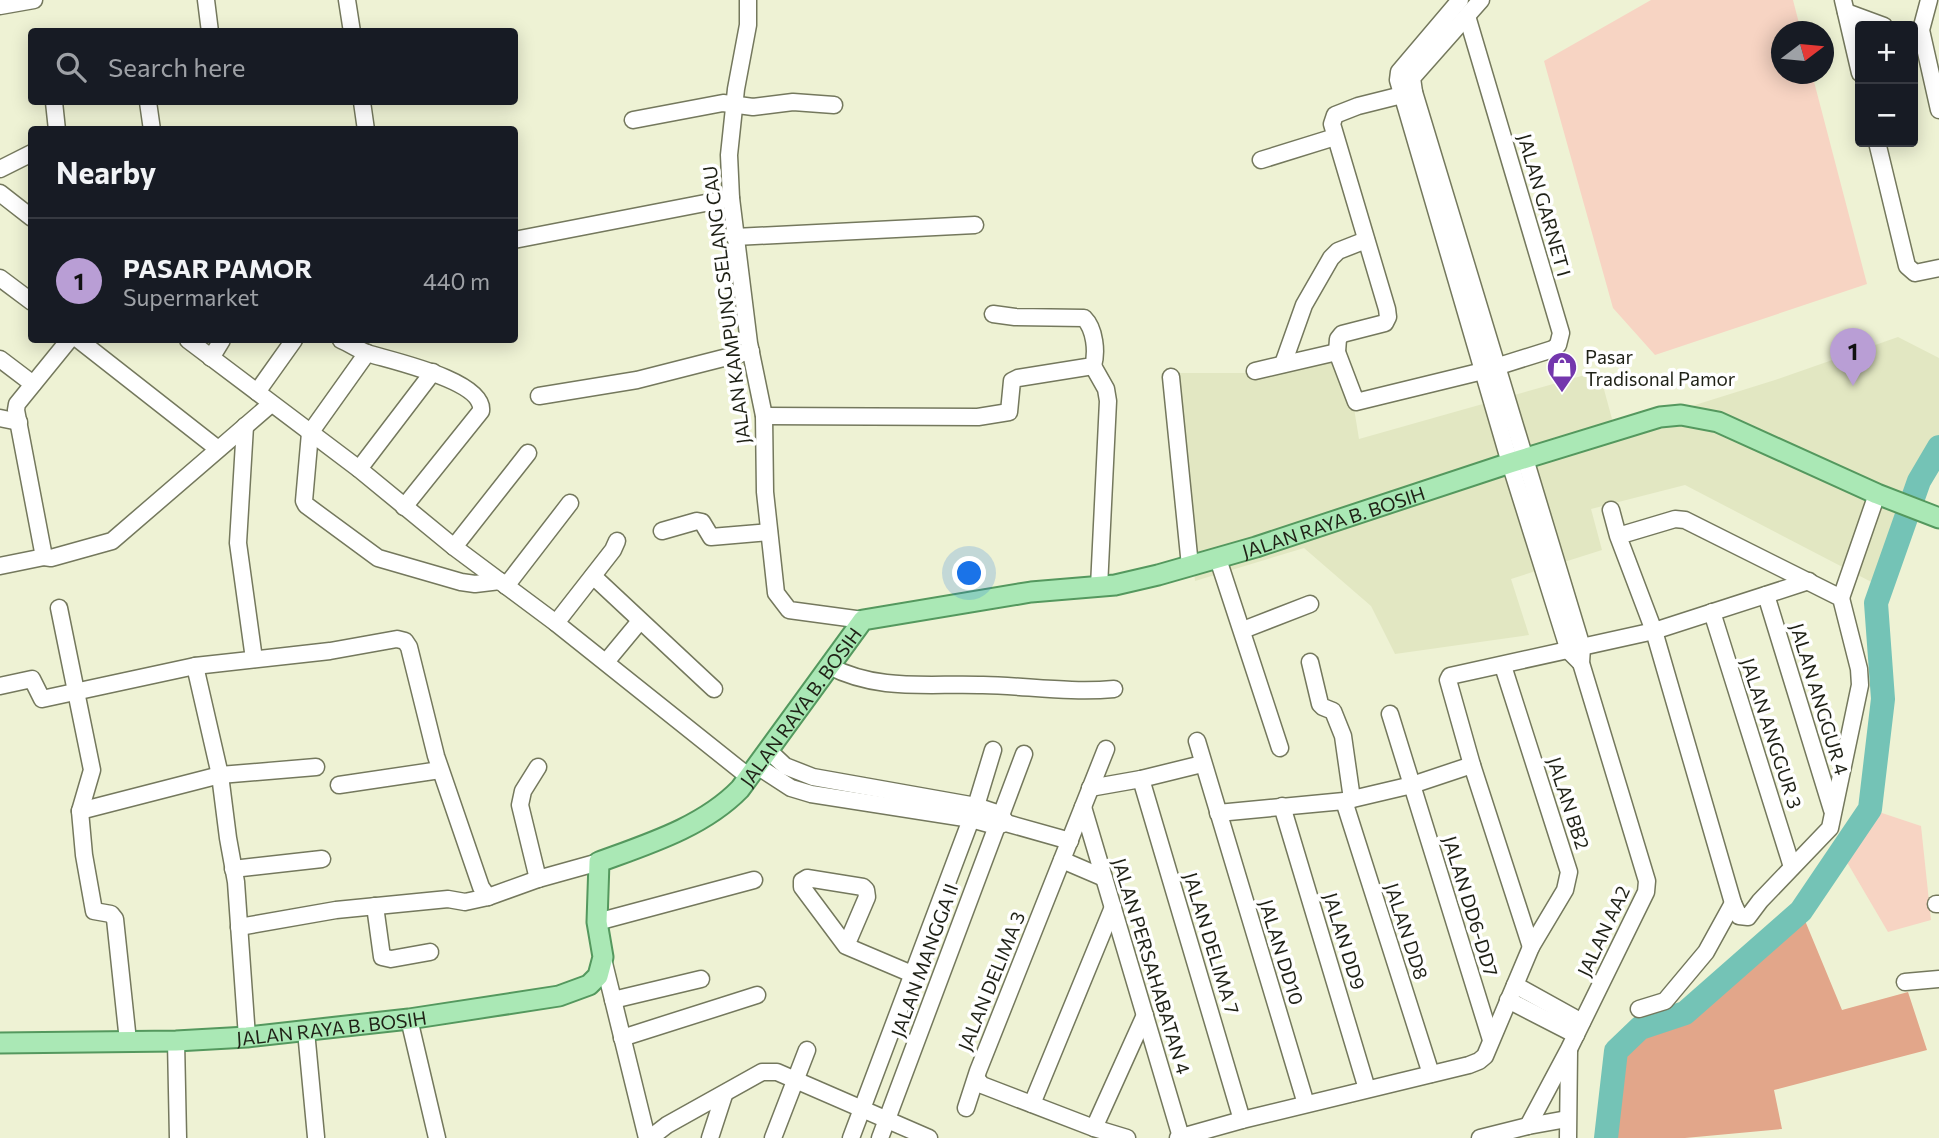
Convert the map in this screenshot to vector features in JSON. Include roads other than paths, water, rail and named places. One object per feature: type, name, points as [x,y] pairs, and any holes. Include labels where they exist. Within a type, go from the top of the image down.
[{"type":"main road","name":"JALAN RAYA B. BOSIH","points":[[599,862],[645,845],[707,816],[728,801],[863,620],[1031,592],[1099,587],[1218,559],[1660,417],[1681,415],[1718,422],[1877,494],[1934,516]]},
{"type":"main road","points":[[599,862],[597,922],[603,957]]},
{"type":"main road","name":"JALAN RAYA B. BOSIH","points":[[0,1042],[176,1041],[247,1037],[409,1019],[559,996],[589,985],[598,976],[603,957]]},
{"type":"street","points":[[0,5],[34,0]]},
{"type":"street","points":[[206,0],[210,28]]},
{"type":"street","points":[[347,0],[351,28]]},
{"type":"street","name":"JALAN KAMPUNG SELANG CAU","points":[[748,0],[748,25],[734,103],[729,155],[731,198],[751,351],[764,416],[765,492],[776,593],[789,610],[863,620]]},
{"type":"street","points":[[1408,94],[1398,80],[1399,72],[1460,0]]},
{"type":"street","points":[[1408,94],[1412,78],[1481,0]]},
{"type":"street","points":[[1929,0],[1921,30],[1939,110]]},
{"type":"street","points":[[1844,6],[1874,21]]},
{"type":"street","points":[[1844,6],[1855,52]]},
{"type":"street","name":"JALAN GARNET I","points":[[1337,352],[1356,402],[1491,368],[1553,349],[1558,345],[1560,333],[1467,16]]},
{"type":"street","points":[[1255,371],[1337,352],[1338,339],[1342,334],[1385,323],[1388,317],[1332,124],[1335,115],[1358,106],[1408,94]]},
{"type":"street","name":"JALAN AA2","points":[[1408,94],[1517,461],[1647,881],[1646,892],[1528,1126]]},
{"type":"street","points":[[634,120],[707,105],[734,103],[753,107],[793,102],[834,105]]},
{"type":"street","points":[[54,105],[57,126]]},
{"type":"street","points":[[148,105],[151,126]]},
{"type":"street","points":[[362,105],[365,126]]},
{"type":"street","points":[[1261,160],[1335,136]]},
{"type":"street","points":[[1878,147],[1907,266],[1915,273],[1939,268]]},
{"type":"street","points":[[0,169],[28,155]]},
{"type":"street","points":[[0,193],[28,215]]},
{"type":"street","points":[[518,239],[731,198]]},
{"type":"street","points":[[735,237],[975,225]]},
{"type":"street","points":[[1283,364],[1304,305],[1331,257],[1338,251],[1366,240]]},
{"type":"street","points":[[0,278],[28,299]]},
{"type":"street","points":[[993,314],[1084,318],[1089,323],[1094,341],[1093,366],[1106,389],[1108,401],[1099,587]]},
{"type":"street","points":[[44,557],[16,410],[17,404],[67,343]]},
{"type":"street","points":[[83,343],[218,449]]},
{"type":"street","points":[[191,343],[359,469],[454,547],[606,662],[791,789],[811,794],[973,813],[1070,841]]},
{"type":"street","points":[[211,358],[220,343]]},
{"type":"street","points":[[257,391],[292,343]]},
{"type":"street","points":[[347,343],[367,353],[433,372],[479,399],[481,411],[404,507]]},
{"type":"street","points":[[539,396],[637,380],[751,351]]},
{"type":"street","points":[[367,353],[310,433],[304,500],[306,505],[378,558],[461,582],[503,584]]},
{"type":"street","points":[[0,359],[33,384]]},
{"type":"street","points":[[764,416],[1001,415],[1009,411],[1012,382],[1093,366]]},
{"type":"street","points":[[359,469],[433,372]]},
{"type":"street","points":[[1171,377],[1190,566]]},
{"type":"street","points":[[0,566],[51,558],[112,541],[271,404]]},
{"type":"street","points":[[0,418],[19,422]]},
{"type":"street","points":[[245,426],[238,543],[254,659]]},
{"type":"street","points":[[454,547],[528,453]]},
{"type":"street","points":[[1611,510],[1618,536],[1654,631],[1733,903],[1739,916],[1748,917],[1830,828],[1834,815],[1860,684],[1859,669],[1841,598],[1877,494]]},
{"type":"street","points":[[503,584],[570,503]]},
{"type":"street","points":[[1618,536],[1675,519],[1685,520],[1841,598]]},
{"type":"street","points":[[662,531],[702,522],[711,537],[769,531]]},
{"type":"street","points":[[556,623],[617,541]]},
{"type":"street","points":[[1218,559],[1280,748]]},
{"type":"street","points":[[593,576],[714,689]]},
{"type":"street","points":[[1531,947],[1472,765],[1448,680],[1453,674],[1577,654],[1809,582]]},
{"type":"street","name":"JALAN ANGGUR 4","points":[[1766,595],[1834,815]]},
{"type":"street","points":[[1243,630],[1310,604]]},
{"type":"street","points":[[59,608],[92,770],[80,811],[84,855],[94,911],[111,914],[115,919],[128,1041]]},
{"type":"street","name":"JALAN ANGGUR 3","points":[[1712,612],[1792,867]]},
{"type":"street","points":[[606,662],[640,621]]},
{"type":"street","points":[[0,686],[32,679],[42,699],[195,666],[330,651],[397,639],[405,641],[440,770],[481,887],[488,897]]},
{"type":"street","name":"JALAN DD8","points":[[1310,662],[1320,704],[1333,711],[1342,730],[1348,800],[1430,1073]]},
{"type":"street","points":[[195,666],[220,775],[239,927],[247,1037]]},
{"type":"street","points":[[829,666],[850,677],[886,684],[984,685],[1088,691],[1114,689]]},
{"type":"street","name":"JALAN BB2","points":[[1180,1138],[1479,1061],[1485,1056],[1531,947],[1565,890],[1569,872],[1503,666]]},
{"type":"street","name":"JALAN DD6-DD7","points":[[1390,714],[1491,1040]]},
{"type":"street","name":"JALAN DD10","points":[[1197,741],[1306,1104]]},
{"type":"street","name":"JALAN DELIMA 3","points":[[1106,749],[977,1079],[982,1085],[1127,1138]]},
{"type":"street","name":"JALAN MANGGA II","points":[[851,1138],[973,813],[993,750]]},
{"type":"street","name":"JALAN MANGGA II","points":[[880,1138],[1024,754]]},
{"type":"street","points":[[1090,788],[1202,764]]},
{"type":"street","points":[[1218,813],[1348,800],[1412,785],[1472,765]]},
{"type":"street","points":[[80,811],[220,775],[316,767]]},
{"type":"street","points":[[538,767],[523,791],[520,805],[538,879]]},
{"type":"street","points":[[339,785],[440,770]]},
{"type":"street","name":"JALAN DELIMA 7","points":[[1141,779],[1242,1120]]},
{"type":"street","name":"JALAN DD9","points":[[1282,806],[1367,1090]]},
{"type":"street","name":"JALAN PERSAHABATAN 4","points":[[1083,807],[1180,1138]]},
{"type":"street","points":[[233,869],[322,859]]},
{"type":"street","points":[[1062,860],[1104,878]]},
{"type":"street","points":[[239,927],[336,910],[488,897],[538,879],[599,862]]},
{"type":"street","points":[[846,946],[867,897],[866,890],[863,887],[807,878],[802,881],[802,887],[846,946],[912,974]]},
{"type":"street","points":[[597,922],[754,880]]},
{"type":"street","points":[[1639,1009],[1665,1001],[1706,952],[1733,903]]},
{"type":"street","points":[[375,906],[382,957],[391,959],[430,952]]},
{"type":"street","points":[[1032,1104],[1113,907]]},
{"type":"street","points":[[603,957],[648,1138],[669,1131],[762,1072],[776,1072],[929,1138]]},
{"type":"street","points":[[613,1000],[701,979]]},
{"type":"street","points":[[1905,982],[1939,979]]},
{"type":"street","points":[[1512,993],[1576,1035],[1567,1119],[1568,1138]]},
{"type":"street","points":[[622,1038],[757,995]]},
{"type":"street","points":[[1094,1128],[1145,1015]]},
{"type":"street","points":[[409,1019],[437,1138]]},
{"type":"street","points":[[306,1031],[316,1137]]},
{"type":"street","points":[[176,1041],[178,1138]]},
{"type":"street","points":[[773,1138],[807,1050]]},
{"type":"street","points":[[965,1108],[977,1079]]},
{"type":"street","points":[[710,1138],[724,1095]]},
{"type":"street","points":[[1480,1138],[1567,1119]]},
{"type":"waterway","points":[[1606,1138],[1616,1051],[1640,1028],[1685,1013],[1801,911],[1870,809],[1883,699],[1876,603],[1919,481],[1939,447]]},
{"type":"place","name":"PASAR PAMOR","points":[[1853,386]]},
{"type":"place","name":"Pasar Tradisonal Pamor","points":[[1562,394]]}]
